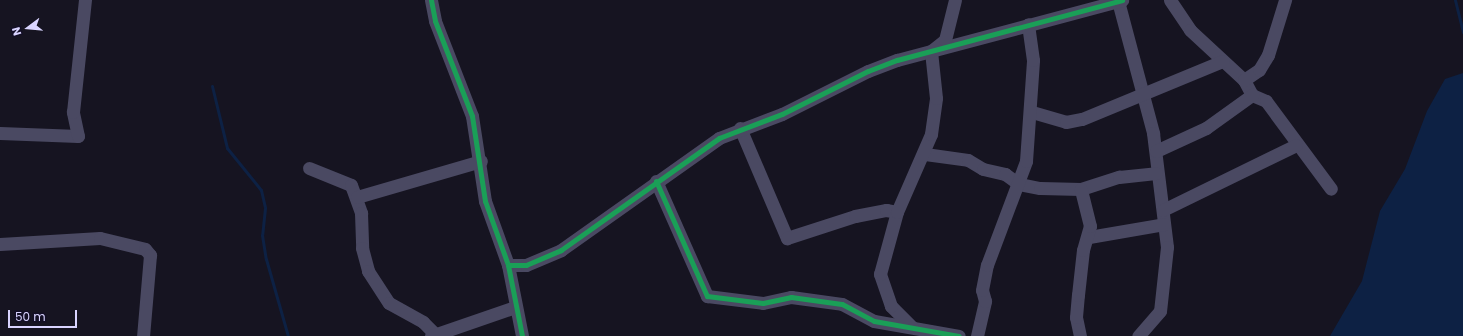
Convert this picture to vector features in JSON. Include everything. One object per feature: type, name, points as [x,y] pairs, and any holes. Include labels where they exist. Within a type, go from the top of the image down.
[{"type":"street","points":[[0,132],[78,136],[73,112],[85,0]]},
{"type":"street","points":[[431,0],[435,20],[472,116],[481,161],[485,201],[508,265],[522,336]]},
{"type":"street","points":[[931,51],[945,40],[955,0]]},
{"type":"street","points":[[1170,0],[1190,30],[1244,80],[1252,95],[1266,101],[1296,145],[1331,189]]},
{"type":"street","points":[[1244,80],[1259,70],[1268,55],[1285,0]]},
{"type":"street","points":[[508,265],[526,265],[561,250],[656,181],[719,138],[740,128],[782,114],[868,71],[931,51],[1028,24],[1120,1],[1156,151],[1156,173],[1163,210],[1167,267],[1160,311],[1138,336]]},
{"type":"street","points":[[977,336],[985,301],[982,290],[986,265],[1019,184],[1026,161],[1032,112],[1033,40],[1028,24]]},
{"type":"street","points":[[912,327],[891,306],[880,274],[897,212],[925,154],[936,98],[931,51]]},
{"type":"street","points":[[1032,112],[1066,122],[1142,96],[1223,61]]},
{"type":"street","points":[[1156,151],[1206,128],[1252,95]]},
{"type":"street","points":[[740,128],[788,238],[855,216],[886,210],[897,212]]},
{"type":"street","points":[[1163,210],[1296,145]]},
{"type":"street","points":[[925,154],[968,160],[984,169],[1005,174],[1019,184],[1081,189],[1119,177],[1156,173]]},
{"type":"street","points":[[357,197],[481,161]]},
{"type":"street","points":[[308,168],[345,181],[357,197],[368,271],[389,303],[423,322],[432,334],[515,306]]},
{"type":"street","points":[[656,181],[707,296],[762,303],[791,297],[842,304],[874,321],[959,336]]},
{"type":"street","points":[[1080,336],[1077,309],[1083,250],[1089,237],[1090,226],[1081,189]]},
{"type":"street","points":[[1089,237],[1164,224]]},
{"type":"street","points":[[0,244],[100,238],[145,249],[150,255],[144,336]]},
{"type":"water","points":[[1463,73],[1463,336],[1330,336],[1362,281],[1380,211],[1405,169],[1427,111],[1445,79]]},
{"type":"waterway","points":[[1455,0],[1463,32]]},
{"type":"waterway","points":[[212,86],[227,148],[261,190],[265,208],[262,235],[266,259],[288,336]]},
{"type":"cycle path","points":[[431,0],[435,21],[472,116],[485,201],[508,265],[522,336]]},
{"type":"cycle path","points":[[508,265],[526,265],[561,250],[719,138],[782,114],[868,71],[897,60],[1122,0]]},
{"type":"cycle path","points":[[656,181],[707,296],[763,303],[791,297],[842,304],[874,321],[959,336]]}]
